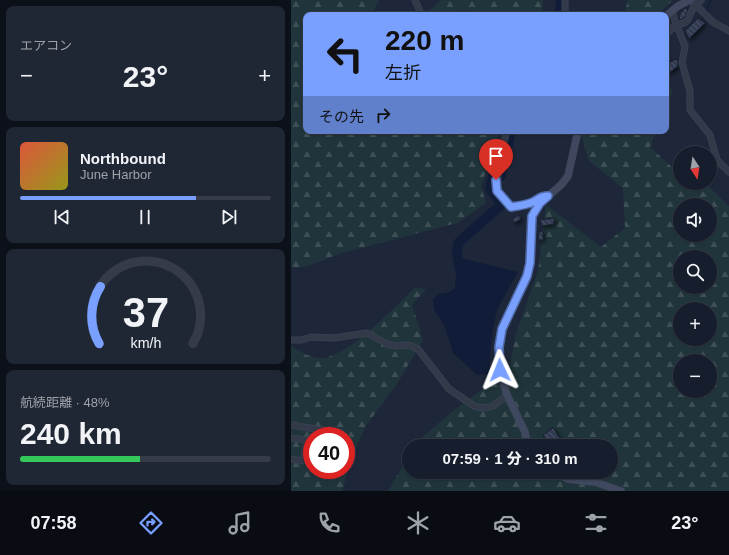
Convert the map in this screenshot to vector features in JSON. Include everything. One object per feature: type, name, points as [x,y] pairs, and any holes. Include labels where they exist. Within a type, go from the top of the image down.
[{"type":"street","points":[[415,0],[420,11]]},
{"type":"street","points":[[669,14],[691,1],[701,0]]},
{"type":"street","points":[[565,12],[566,1]]},
{"type":"street","points":[[669,32],[677,25],[687,21],[691,1]]},
{"type":"street","points":[[691,1],[713,22],[729,31]]},
{"type":"street","points":[[672,11],[685,46],[682,63],[690,92],[690,110],[710,135],[717,160],[729,172]]},
{"type":"street","points":[[506,134],[499,161],[497,191],[511,207],[534,202],[541,196],[548,196]]},
{"type":"street","points":[[526,439],[525,432],[507,394],[500,370],[500,338],[502,329],[527,276],[530,263],[532,216],[540,203],[561,185],[568,176],[577,134]]},
{"type":"street","points":[[291,340],[301,340],[311,337],[334,338],[367,333],[387,344],[395,346],[409,345],[418,349],[449,389],[474,406],[483,408],[491,407],[507,394]]},
{"type":"street","points":[[291,425],[304,427]]},
{"type":"street","points":[[291,438],[303,439]]},
{"type":"street","points":[[291,459],[303,459]]},
{"type":"street","points":[[568,479],[595,482],[621,491]]},
{"type":"green space","points":[[291,0],[379,0],[373,12],[303,12],[303,134],[499,134],[481,186],[486,203],[457,223],[342,253],[304,267],[291,267]]},
{"type":"green space","points":[[441,0],[543,0],[541,12],[468,12],[468,10],[428,12]]},
{"type":"green space","points":[[628,0],[673,0],[660,12],[625,12]]},
{"type":"green space","points":[[669,87],[673,90],[669,100]]},
{"type":"green space","points":[[581,134],[655,134],[650,147],[673,168],[673,190],[712,190],[729,206],[729,491],[388,491],[402,468],[402,479],[618,479],[618,439],[420,439],[453,411],[509,370],[516,334],[538,271],[546,205],[601,247],[625,228],[623,188],[589,161]]},
{"type":"green space","points":[[415,288],[426,289],[412,305],[423,340],[398,382],[366,426],[355,450],[355,427],[303,427],[303,479],[346,479],[342,491],[291,491],[291,346],[307,355],[316,358],[325,358],[348,347],[385,317]]},
{"type":"water","points":[[453,256],[518,272],[497,310],[493,329],[488,374],[477,375],[453,353],[444,325],[434,309],[433,300],[438,294],[450,292],[455,288],[456,274]]},
{"type":"building","points":[[685,8],[688,10],[684,18],[679,20],[680,14]]},
{"type":"building","points":[[698,18],[705,23],[689,39],[685,31]]},
{"type":"building","points":[[675,59],[678,61],[678,66],[669,73],[669,60],[671,62]]},
{"type":"building","points":[[519,215],[521,219],[514,223],[512,219]]},
{"type":"building","points":[[554,218],[554,224],[542,226],[540,220]]},
{"type":"building","points":[[539,231],[543,232],[543,240],[538,240]]},
{"type":"building","points":[[553,428],[560,439],[546,439],[543,435]]},
{"type":"waterway","points":[[559,12],[561,0]]},
{"type":"waterway","points":[[708,12],[707,7],[711,0]]},
{"type":"waterway","points":[[501,176],[510,134]]},
{"type":"waterway","points":[[460,269],[457,254],[458,243],[502,204],[490,189],[493,177]]},
{"type":"route","points":[[496,180],[497,191],[511,207],[534,202],[541,196],[548,196],[536,208],[532,216],[530,263],[527,276],[502,329],[499,347],[500,370]]}]
